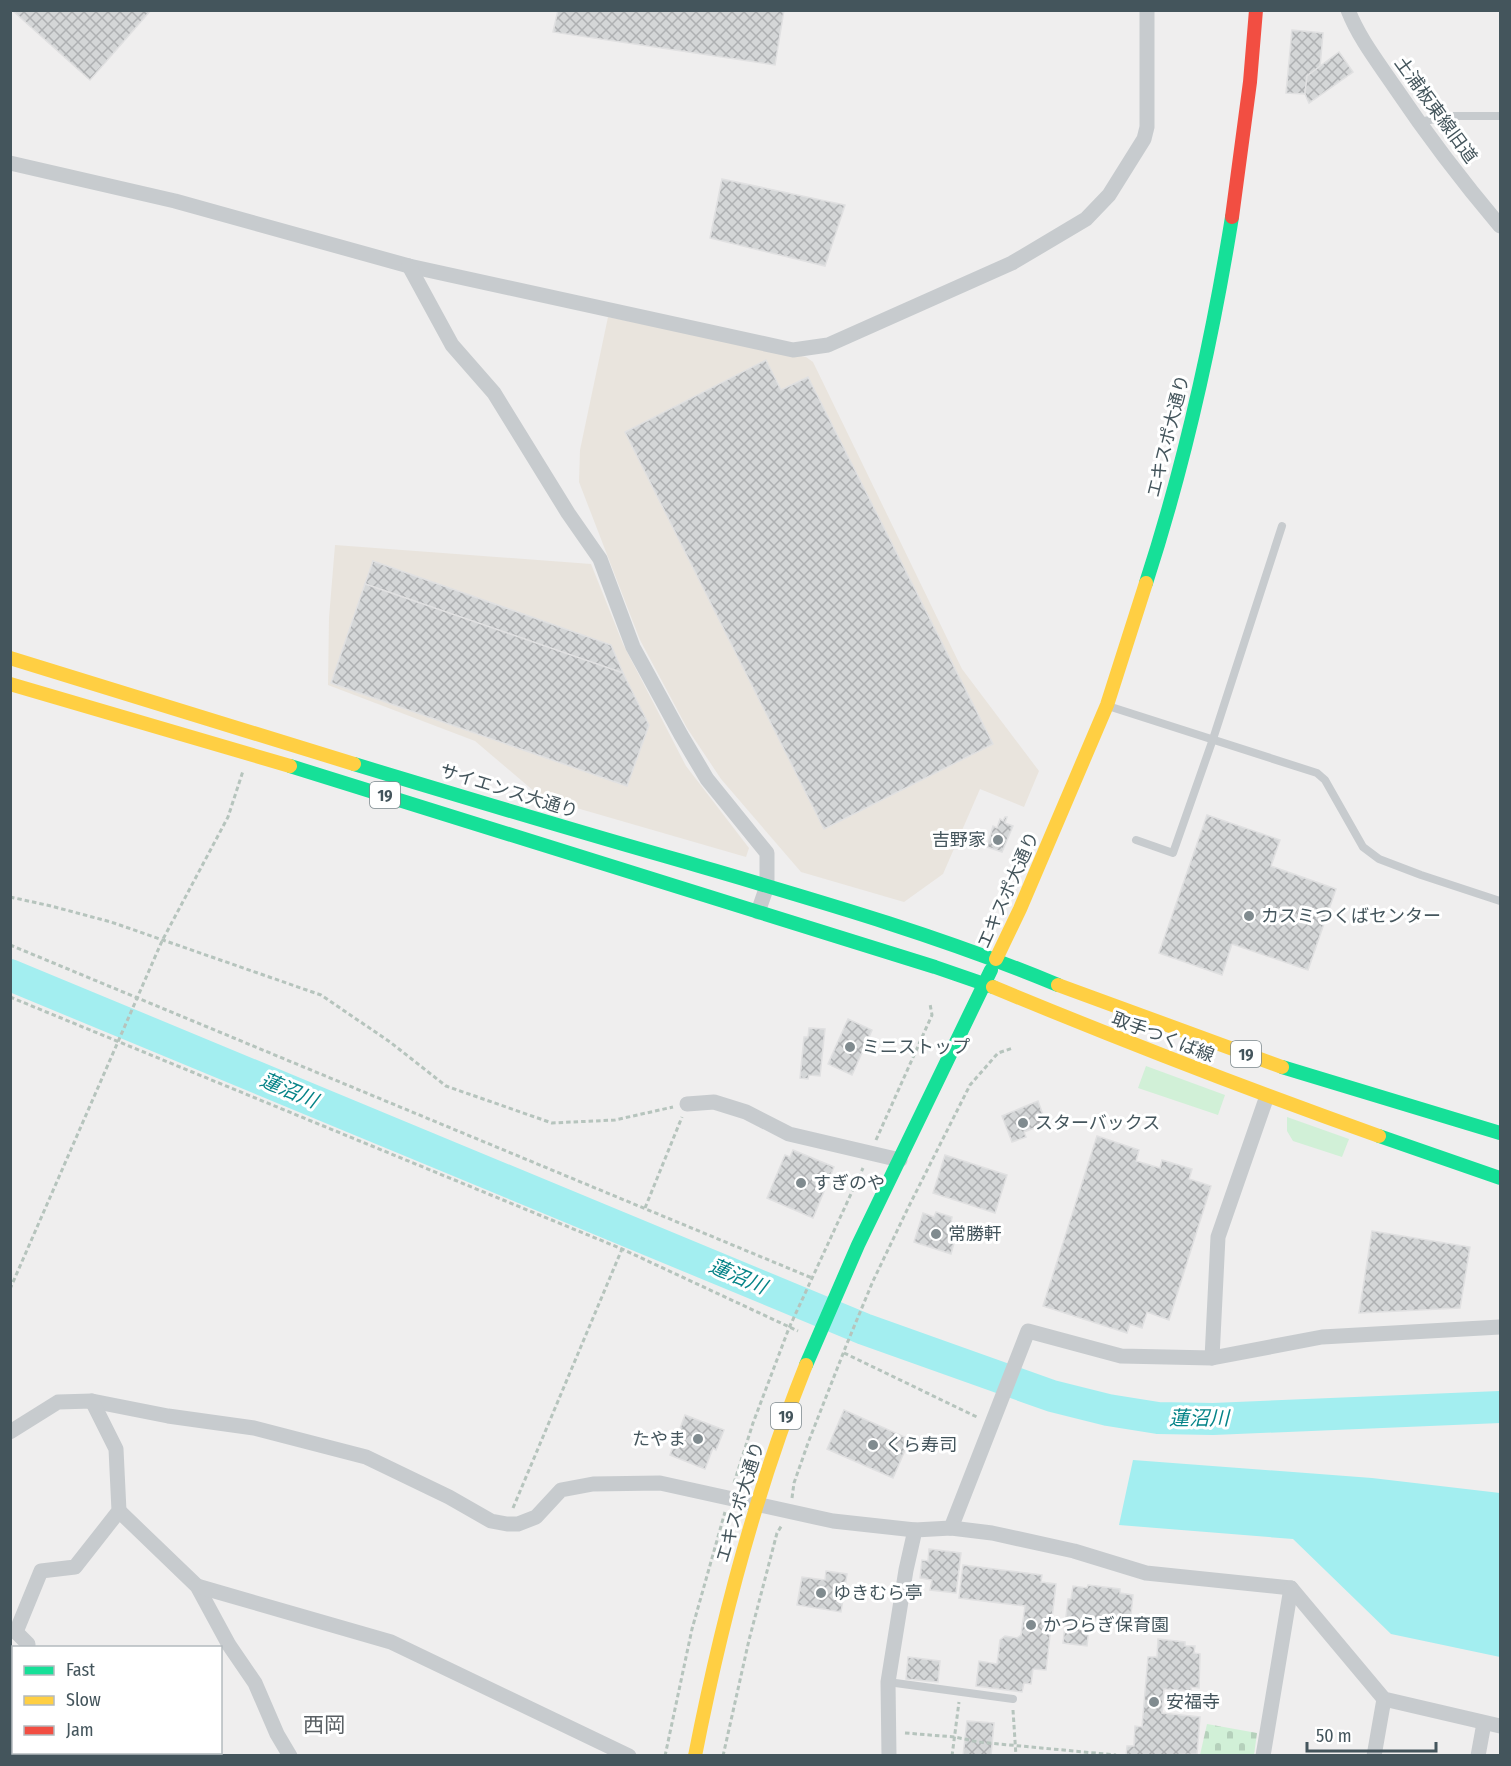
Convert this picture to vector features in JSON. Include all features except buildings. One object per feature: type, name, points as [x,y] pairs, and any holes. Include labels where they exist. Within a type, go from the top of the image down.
[{"type":"main road","name":"エキスポ大通り","points":[[695,1755],[723,1627],[756,1504],[786,1417],[836,1294],[1029,888],[1107,705],[1151,569],[1186,450],[1213,325],[1237,186],[1256,10]]},
{"type":"main road","name":"サイエンス大通り","points":[[10,658],[521,815],[767,886],[996,959]]},
{"type":"main road","name":"19","points":[[10,684],[248,753],[985,984]]},
{"type":"main road","name":"取手つくば線","points":[[996,959],[1090,998],[1288,1069],[1500,1133]]},
{"type":"main road","name":"取手つくば線","points":[[985,984],[1075,1022],[1267,1096],[1500,1178]]},
{"type":"street","points":[[10,163],[174,201],[409,266],[792,350],[828,345],[1012,263],[1086,219],[1109,195],[1144,139],[1147,127],[1147,10]]},
{"type":"street","name":"土浦板東線旧道","points":[[1348,10],[1357,31],[1419,122],[1500,226]]},
{"type":"street","points":[[409,266],[452,345],[494,393],[568,513],[600,559],[633,647],[707,779],[766,853],[767,886],[758,912]]},
{"type":"street","points":[[1212,1358],[1218,1238],[1267,1096]]},
{"type":"street","points":[[687,1104],[714,1102],[746,1112],[789,1134],[900,1160]]},
{"type":"street","points":[[951,1528],[1028,1331],[1121,1356],[1212,1358],[1322,1337],[1500,1327]]},
{"type":"street","points":[[28,1646],[13,1631],[41,1571],[75,1567],[119,1511],[116,1449],[92,1401]]},
{"type":"street","points":[[10,1432],[58,1402],[92,1401],[168,1416],[254,1428],[366,1457],[449,1497],[491,1521],[507,1524],[518,1524],[536,1517],[561,1490],[593,1484],[660,1483],[833,1521],[915,1530],[951,1528],[992,1533],[1074,1551],[1146,1573],[1291,1588],[1384,1699],[1500,1726]]},
{"type":"street","points":[[119,1511],[196,1586],[229,1645],[255,1683],[277,1734],[291,1755]]},
{"type":"street","points":[[889,1755],[888,1682],[906,1570],[915,1530]]},
{"type":"street","points":[[196,1586],[391,1642],[628,1755]]},
{"type":"street","points":[[1263,1755],[1291,1588]]},
{"type":"street","points":[[1374,1755],[1384,1699]]},
{"type":"street","points":[[1478,1755],[1484,1723]]},
{"type":"lane","points":[[1419,122],[1451,116],[1500,116]]},
{"type":"lane","points":[[1136,840],[1173,853],[1213,739],[1282,526]]},
{"type":"lane","points":[[1107,705],[1317,773],[1325,780],[1363,847],[1379,859],[1500,901]]},
{"type":"lane","points":[[888,1682],[1013,1700]]},
{"type":"path","points":[[10,1289],[162,941],[228,817],[248,753]]},
{"type":"path","points":[[10,897],[111,922],[321,995],[390,1042],[446,1086],[552,1124],[615,1120],[687,1104]]},
{"type":"path","points":[[10,945],[812,1279],[789,1327],[753,1423],[729,1497],[692,1629],[665,1755]]},
{"type":"path","points":[[10,997],[622,1249],[789,1327],[818,1334]]},
{"type":"path","points":[[723,1755],[749,1640],[777,1533],[780,1527],[787,1522],[794,1482],[846,1346],[865,1301],[969,1085],[998,1053],[1013,1048]]},
{"type":"path","points":[[645,1208],[687,1104]]},
{"type":"path","points":[[507,1524],[622,1249]]},
{"type":"path","points":[[844,1353],[982,1419]]},
{"type":"path","points":[[952,1755],[960,1691]]},
{"type":"path","points":[[1013,1700],[1016,1755]]},
{"type":"path","points":[[888,1731],[1116,1755]]},
{"type":"shaded area","points":[[608,317],[806,357],[813,362],[962,669],[1039,771],[1024,807],[980,789],[943,874],[904,902],[801,872],[721,779],[687,728],[640,640],[579,482],[580,450]]},
{"type":"shaded area","points":[[335,545],[591,564],[623,644],[686,766],[749,848],[746,857],[542,798],[475,741],[328,685],[329,618]]},
{"type":"green space","points":[[1146,1066],[1225,1095],[1218,1115],[1138,1088]]},
{"type":"green space","points":[[1287,1117],[1349,1139],[1342,1157],[1293,1141],[1287,1131]]},
{"type":"green space","points":[[1207,1724],[1257,1733],[1254,1755],[1200,1755]]},
{"type":"water","points":[[1133,1460],[1372,1478],[1500,1493],[1500,1657],[1391,1634],[1293,1539],[1119,1525]]},
{"type":"waterway","name":"蓮沼川","points":[[10,975],[864,1329],[1052,1396],[1108,1410],[1158,1418],[1213,1419],[1500,1407]]},
{"type":"traffic: fast","points":[[1146,583],[1173,493],[1196,402],[1216,310],[1232,217]]},
{"type":"traffic: fast","points":[[354,764],[872,918],[966,949],[1058,985]]},
{"type":"traffic: fast","points":[[290,766],[993,987]]},
{"type":"traffic: fast","points":[[806,1365],[858,1245],[991,970]]},
{"type":"traffic: fast","points":[[1282,1067],[1500,1133]]},
{"type":"traffic: fast","points":[[1379,1136],[1500,1178]]},
{"type":"traffic: slow","points":[[996,959],[1020,909],[1107,705],[1146,583]]},
{"type":"traffic: slow","points":[[10,658],[354,764]]},
{"type":"traffic: slow","points":[[10,684],[290,766]]},
{"type":"traffic: slow","points":[[1058,985],[1282,1067]]},
{"type":"traffic: slow","points":[[993,987],[1185,1064],[1379,1136]]},
{"type":"traffic: slow","points":[[695,1756],[716,1657],[741,1558],[771,1461],[806,1365]]},
{"type":"traffic: jam","points":[[1232,217],[1250,82],[1256,10]]},
{"type":"place","name":"吉野家","points":[[998,840]]},
{"type":"place","name":"カスミつくばセンター","points":[[1249,916]]},
{"type":"place","name":"ミニストップ","points":[[850,1047]]},
{"type":"place","name":"スターバックス","points":[[1023,1123]]},
{"type":"place","name":"すぎのや","points":[[801,1183]]},
{"type":"place","name":"常勝軒","points":[[936,1234]]},
{"type":"place","name":"たやま","points":[[698,1439]]},
{"type":"place","name":"くら寿司","points":[[873,1445]]},
{"type":"place","name":"ゆきむら亭","points":[[821,1593]]},
{"type":"place","name":"かつらぎ保育園","points":[[1031,1625]]},
{"type":"place","name":"安福寺","points":[[1154,1702]]},
{"type":"district","name":"西岡","points":[[324,1725]]}]
